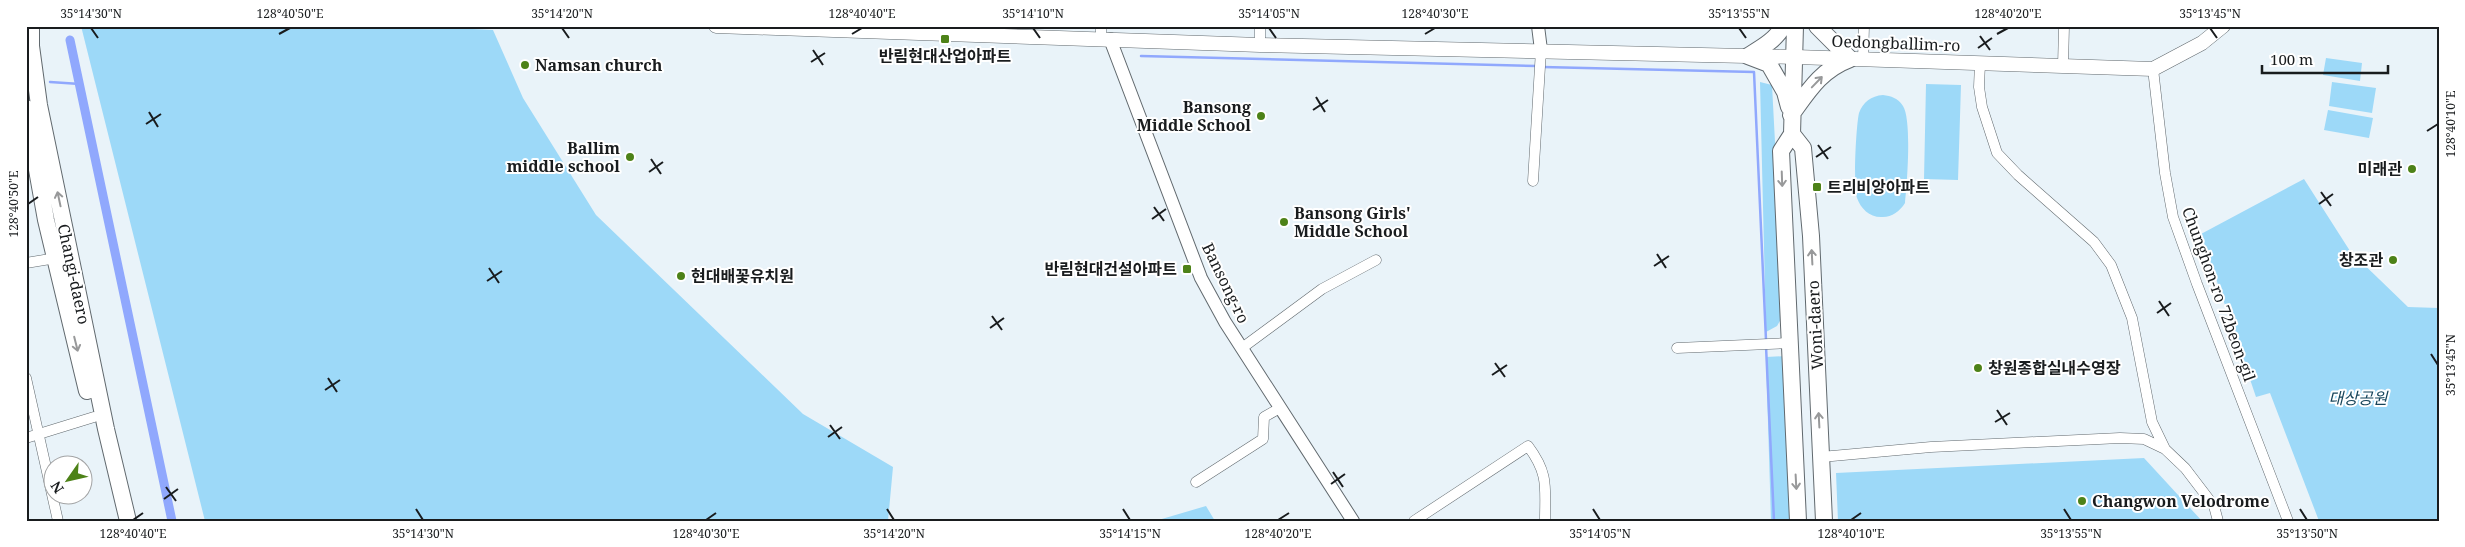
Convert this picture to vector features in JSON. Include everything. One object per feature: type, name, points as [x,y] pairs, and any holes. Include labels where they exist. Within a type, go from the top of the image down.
[{"type":"main road","name":"Changi-daero","points":[[31,26],[35,80],[106,428],[128,521]]},
{"type":"main road","name":"Oedongballim-ro","points":[[716,26],[1104,35],[1260,45],[1540,55],[1796,57],[2153,69],[2202,43],[2223,26]]},
{"type":"main road","points":[[1748,56],[1763,48],[1780,33],[1783,26]]},
{"type":"main road","name":"Woni-daero","points":[[1796,26],[1796,57],[1791,115],[1792,134],[1803,148],[1811,236],[1824,521]]},
{"type":"main road","points":[[1817,26],[1857,59]]},
{"type":"main road","points":[[1748,56],[1768,64],[1785,92],[1791,115]]},
{"type":"main road","points":[[1791,115],[1814,84],[1833,66],[1857,59]]},
{"type":"main road","name":"Changi-daero","points":[[26,108],[46,220],[117,521]]},
{"type":"main road","name":"Woni-daero","points":[[1792,134],[1781,151],[1780,344],[1798,521]]},
{"type":"street","points":[[1260,26],[1260,45]]},
{"type":"street","points":[[1533,181],[1540,55],[1538,26]]},
{"type":"street","points":[[1857,59],[1864,26]]},
{"type":"street","points":[[2063,66],[2064,26]]},
{"type":"street","name":"Bansong-ro","points":[[1104,35],[1201,278],[1242,348],[1354,521]]},
{"type":"street","points":[[1980,64],[1978,87],[1982,107],[1997,153],[2018,175],[2094,242],[2111,265],[2132,318],[2152,422],[2165,449]]},
{"type":"street","name":"Chunghon-ro 72beon-gil","points":[[2153,69],[2165,173],[2174,217],[2197,284],[2288,521]]},
{"type":"street","points":[[26,263],[56,258]]},
{"type":"street","points":[[1242,348],[1322,289],[1376,260]]},
{"type":"street","points":[[1677,348],[1780,344]]},
{"type":"street","points":[[26,378],[58,521]]},
{"type":"street","points":[[1196,482],[1263,439],[1264,417],[1280,408]]},
{"type":"street","points":[[26,438],[94,417]]},
{"type":"street","points":[[1821,457],[1932,447],[2120,438],[2144,439],[2165,449],[2185,468],[2214,506],[2218,521]]},
{"type":"street","points":[[1414,521],[1528,446],[1541,464],[1546,485],[1545,521]]},
{"type":"green space","points":[[81,26],[412,26],[493,30],[523,98],[596,215],[803,414],[893,467],[888,521],[205,521]]},
{"type":"green space","points":[[2326,58],[2362,63],[2360,81],[2323,75]]},
{"type":"green space","points":[[1760,82],[1772,85],[1784,314],[1777,326],[1766,332]]},
{"type":"green space","points":[[2332,82],[2376,88],[2372,113],[2329,106]]},
{"type":"green space","points":[[1926,84],[1961,85],[1958,180],[1924,179]]},
{"type":"green space","points":[[1883,95],[1897,99],[1906,113],[1908,168],[1905,203],[1893,215],[1878,217],[1867,212],[1857,198],[1855,156],[1859,113],[1868,100]]},
{"type":"green space","points":[[2328,110],[2373,118],[2369,138],[2324,130]]},
{"type":"green space","name":"대상공원","points":[[2304,179],[2350,251],[2408,307],[2439,308],[2439,521],[2319,521],[2270,393],[2256,397],[2201,234]]},
{"type":"green space","points":[[1786,356],[1795,521],[1771,521],[1766,357]]},
{"type":"green space","points":[[2144,458],[2202,521],[1838,521],[1836,473]]},
{"type":"green space","points":[[1206,506],[1215,521],[1155,521]]},
{"type":"waterway","points":[[70,40],[172,521]]},
{"type":"waterway","points":[[1141,56],[1537,66]]},
{"type":"waterway","points":[[1543,67],[1754,72],[1766,340]]},
{"type":"waterway","points":[[50,82],[80,84]]},
{"type":"waterway","points":[[1766,346],[1774,521]]},
{"type":"place","name":"반림현대산업아파트","points":[[945,39]]},
{"type":"place","name":"Namsan church","points":[[525,65]]},
{"type":"place","name":"Bansong Middle School","points":[[1261,116]]},
{"type":"place","name":"Ballim middle school","points":[[630,157]]},
{"type":"place","name":"미래관","points":[[2412,169]]},
{"type":"place","name":"트리비앙아파트","points":[[1817,187]]},
{"type":"place","name":"Bansong Girls' Middle School","points":[[1284,222]]},
{"type":"place","name":"창조관","points":[[2393,260]]},
{"type":"place","name":"반림현대건설아파트","points":[[1187,269]]},
{"type":"place","name":"현대배꽃유치원","points":[[681,276]]},
{"type":"place","name":"창원종합실내수영장","points":[[1978,368]]},
{"type":"place","name":"Changwon Velodrome","points":[[2082,501]]}]
